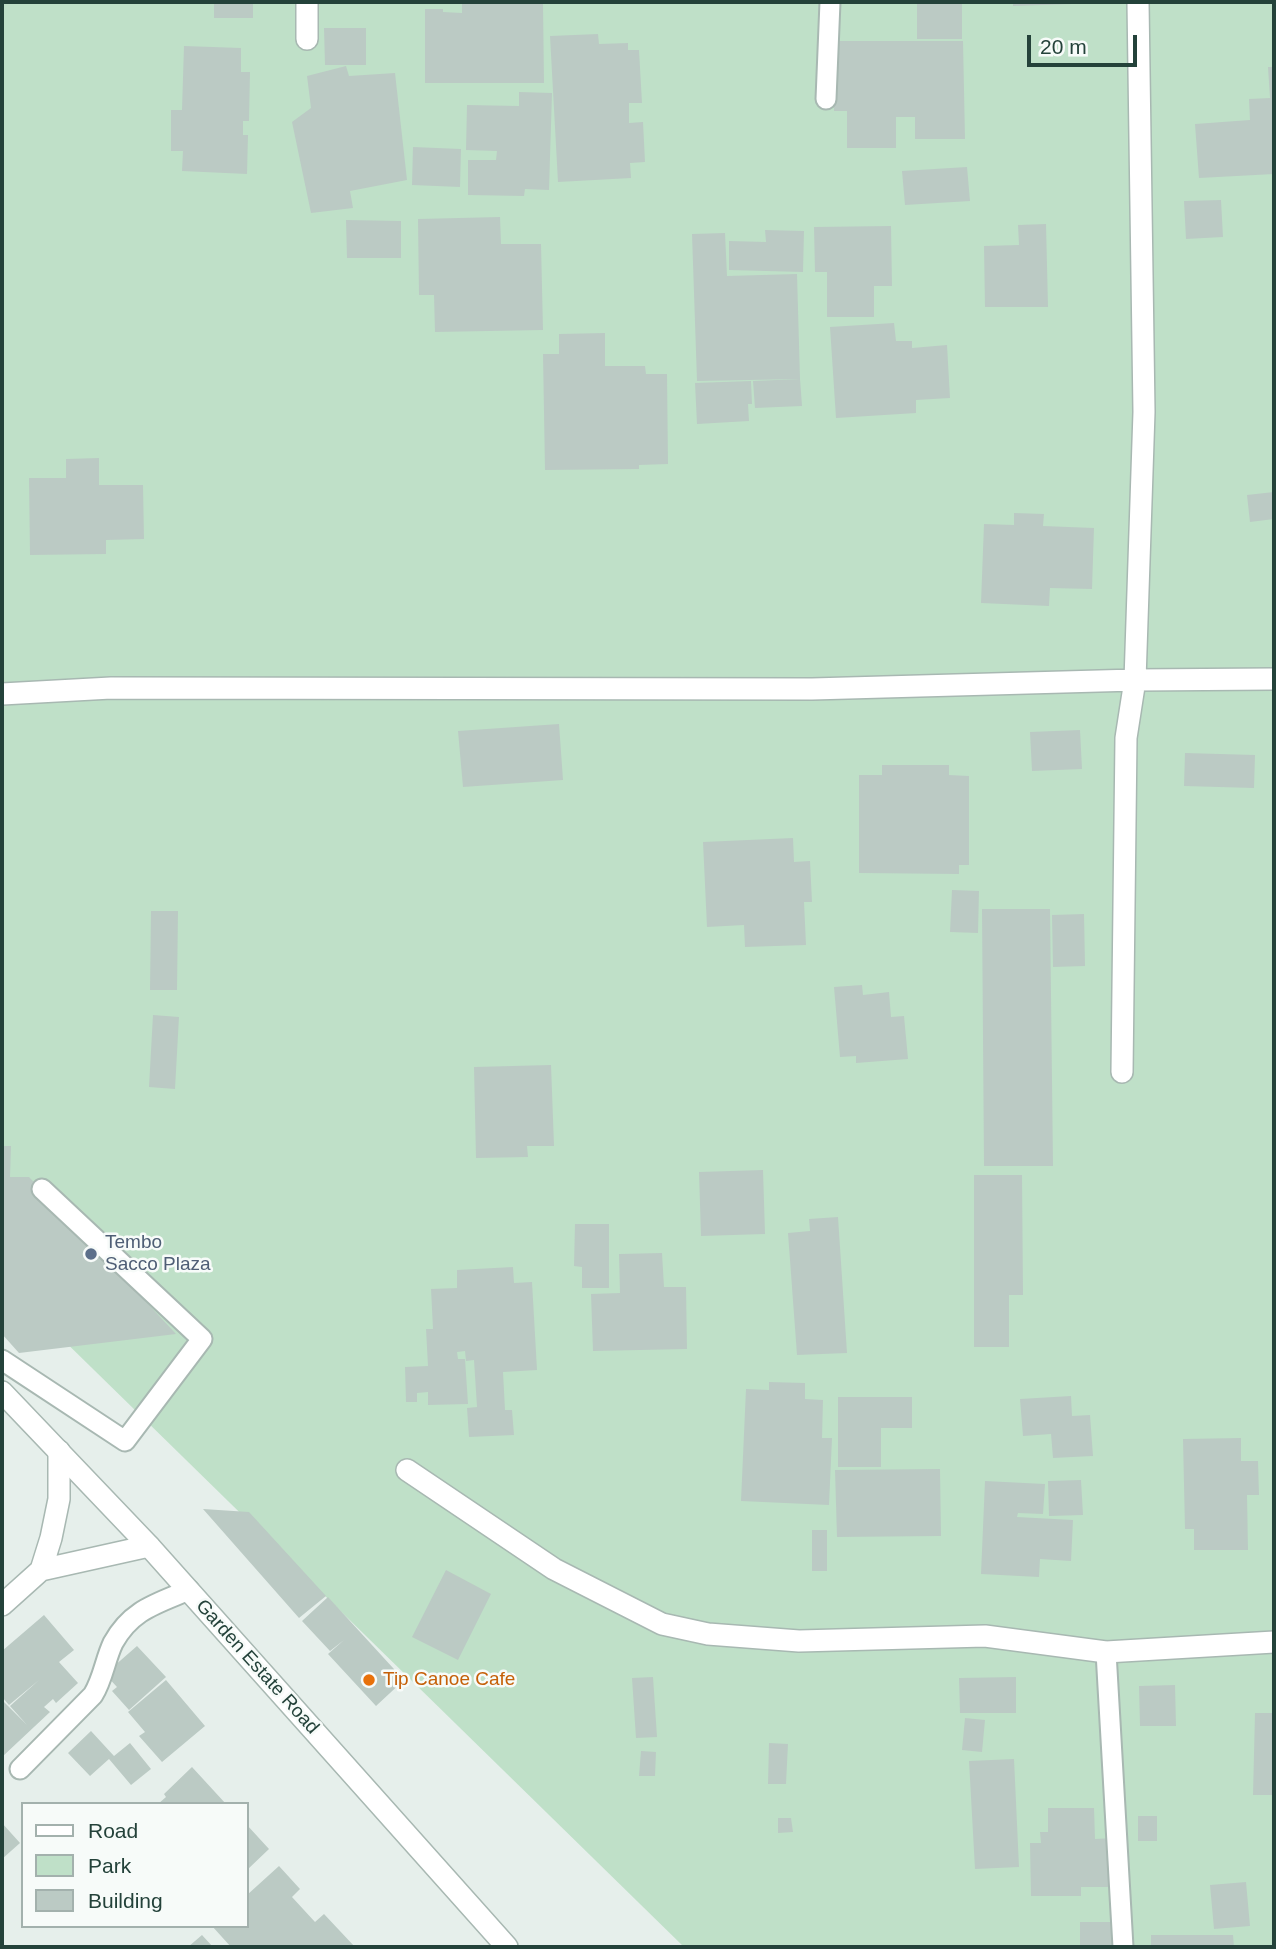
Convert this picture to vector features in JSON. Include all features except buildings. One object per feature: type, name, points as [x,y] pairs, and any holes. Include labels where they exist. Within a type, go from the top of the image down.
[{"type":"street","points":[[307,2],[307,39]]},
{"type":"street","points":[[1122,1072],[1126,738],[1135,680],[1144,412],[1139,2]]},
{"type":"street","points":[[2,694],[111,688],[811,689],[1274,679]]},
{"type":"street","name":"Garden Estate Road","points":[[2,1392],[149,1546],[507,1947]]},
{"type":"street","points":[[41,1570],[59,1499],[59,1451]]},
{"type":"street","points":[[407,1470],[554,1569],[662,1624],[708,1634],[799,1642],[985,1636],[1106,1652],[1274,1642]]},
{"type":"street","points":[[2,1605],[41,1570],[149,1546]]},
{"type":"lane","points":[[826,99],[830,2]]},
{"type":"lane","points":[[2,1360],[125,1441],[202,1339],[42,1189]]},
{"type":"lane","points":[[20,1769],[93,1695],[113,1645],[129,1621],[142,1610],[189,1590]]},
{"type":"lane","points":[[1106,1652],[1123,1947]]},
{"type":"green space","points":[[2,2],[1274,2],[1274,1947],[684,1947],[2,1280]]},
{"type":"place","name":"Tembo Sacco Plaza","points":[[91,1254]]},
{"type":"place","name":"Tip Canoe Cafe","points":[[369,1680]]}]
